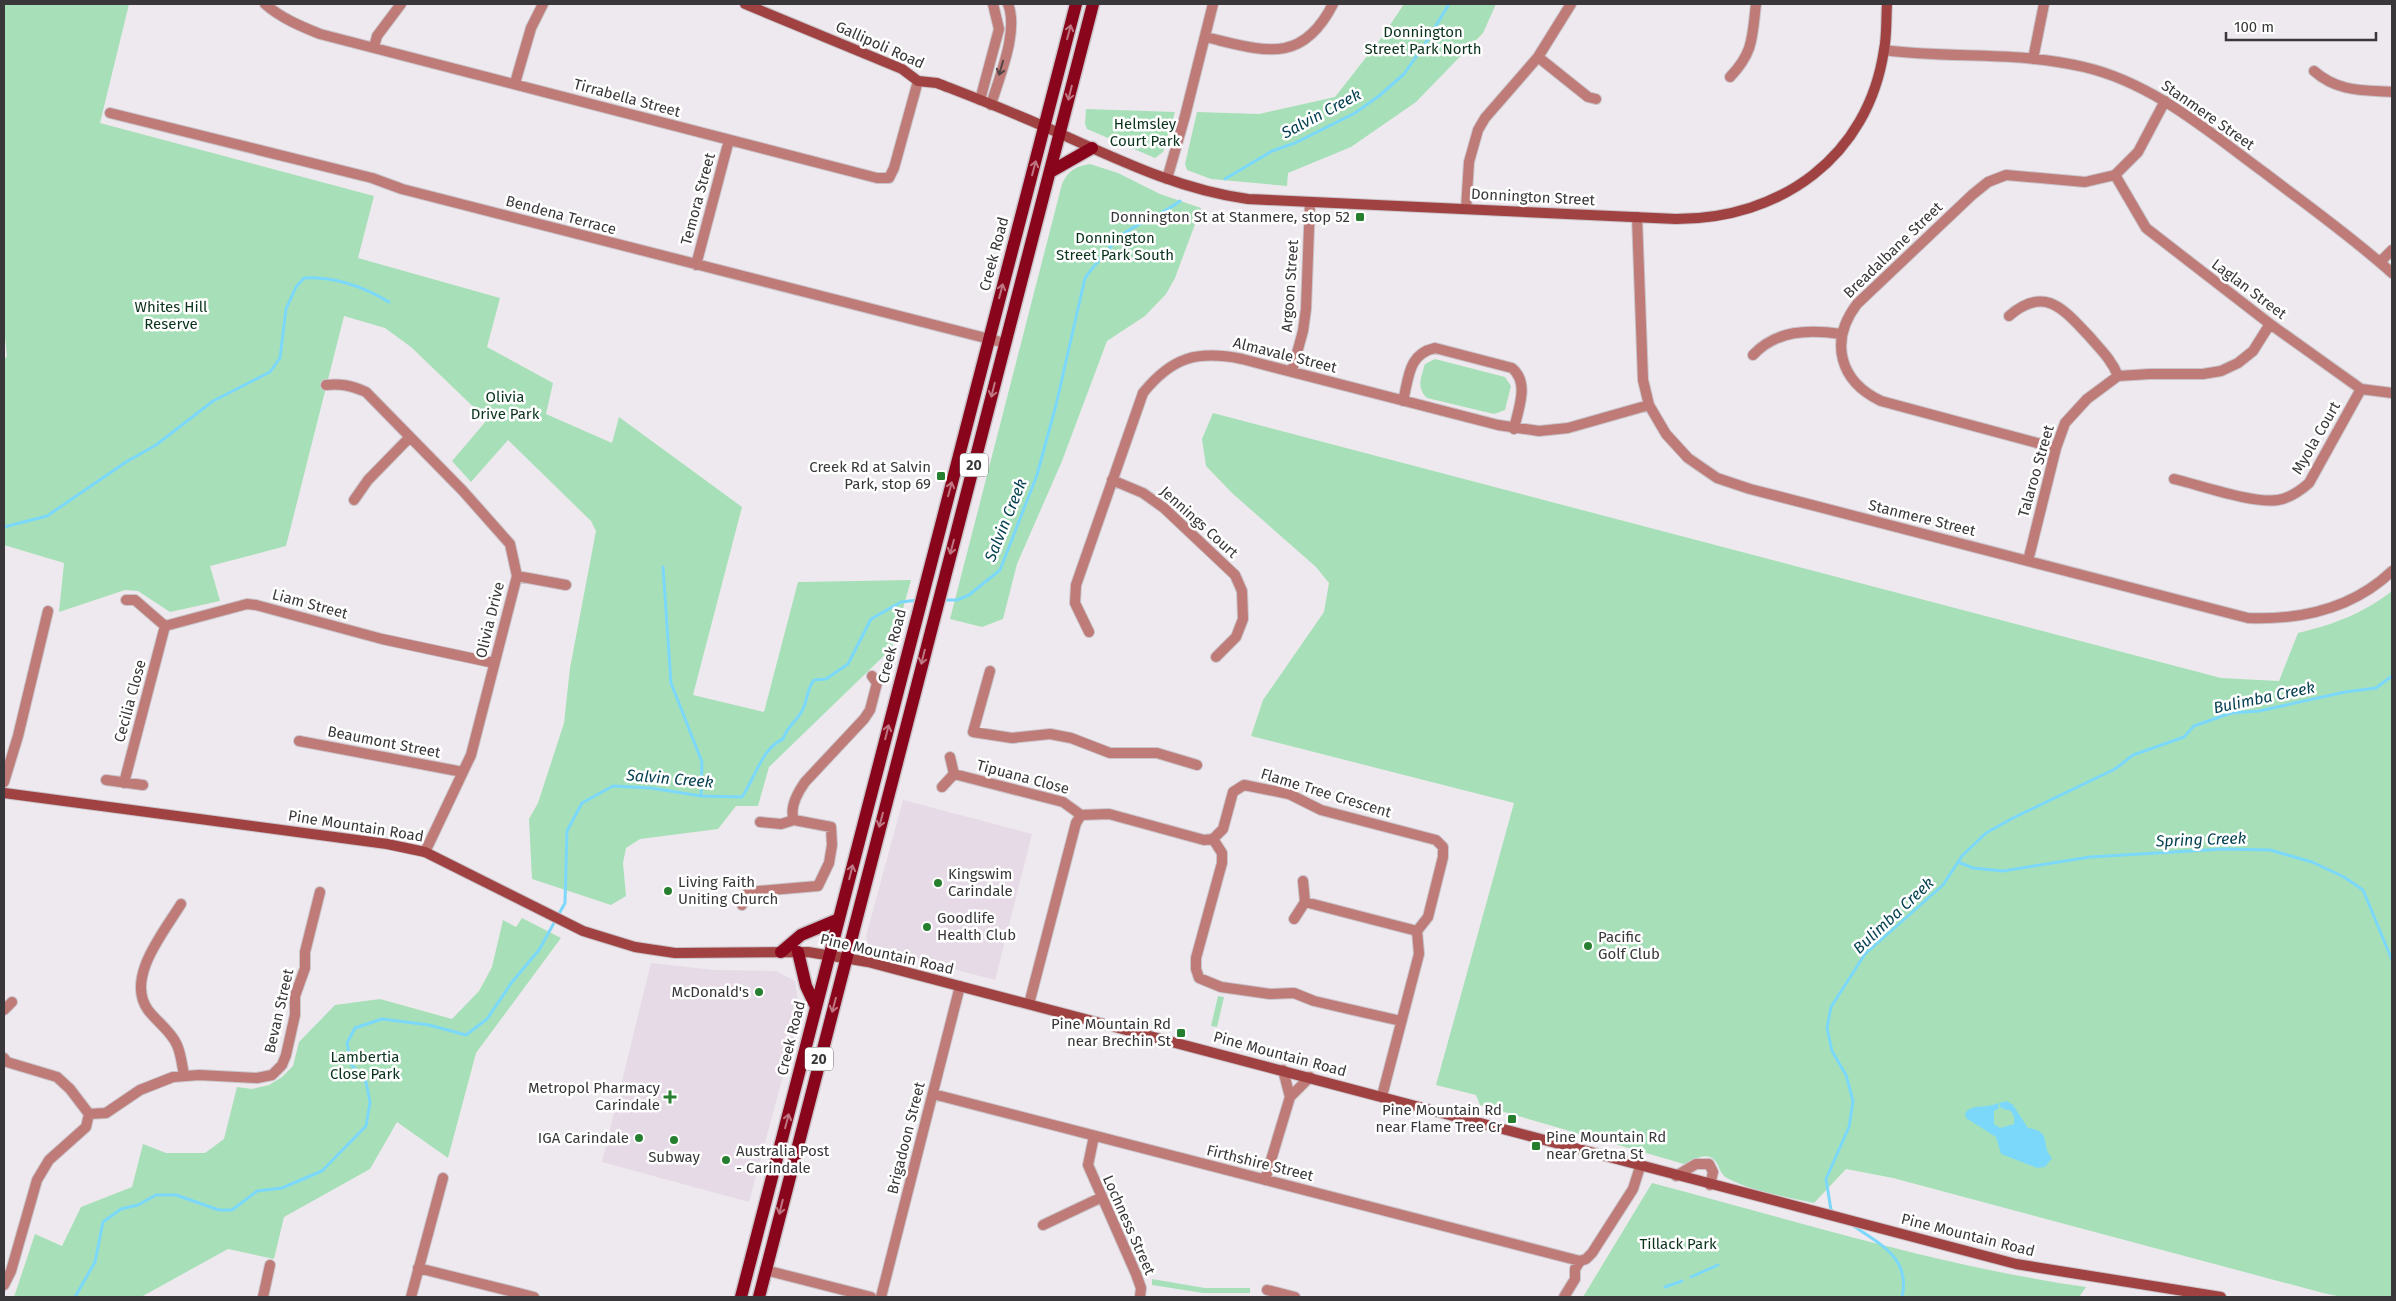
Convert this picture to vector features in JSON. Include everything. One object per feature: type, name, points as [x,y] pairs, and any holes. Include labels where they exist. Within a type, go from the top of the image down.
[{"type":"main road","name":"Creek Road","points":[[741,1297],[1076,4]]},
{"type":"main road","name":"20","points":[[758,1297],[1093,4]]},
{"type":"main road","points":[[1050,172],[1092,148]]},
{"type":"main road","points":[[781,952],[802,936],[839,919]]},
{"type":"main road","points":[[798,952],[806,986],[816,1007]]},
{"type":"street","name":"Tirrabella Street","points":[[265,4],[274,12],[299,26],[320,34],[877,178],[889,178],[894,168],[918,81]]},
{"type":"street","points":[[374,47],[378,36],[401,4]]},
{"type":"street","points":[[515,84],[531,28],[544,4]]},
{"type":"street","name":"Gallipoli Road","points":[[745,4],[902,69],[918,81],[937,83],[1060,133]]},
{"type":"street","points":[[980,100],[1000,29],[993,4]]},
{"type":"street","points":[[991,105],[1012,31],[1012,18],[1008,4]]},
{"type":"street","points":[[1167,179],[1213,4]]},
{"type":"street","points":[[1205,36],[1264,50],[1285,49],[1314,34],[1333,4]]},
{"type":"street","points":[[1466,209],[1469,162],[1478,130],[1485,118],[1538,57],[1571,4]]},
{"type":"street","points":[[1730,77],[1744,63],[1752,44],[1756,4]]},
{"type":"street","name":"Donnington Street","points":[[1060,133],[1167,179],[1231,197],[1637,218],[1704,219],[1763,205],[1791,191],[1829,161],[1863,116],[1878,76],[1884,50],[1887,4]]},
{"type":"street","points":[[2033,59],[2044,4]]},
{"type":"street","points":[[1000,29],[1012,31]]},
{"type":"street","name":"Stanmere Street","points":[[1884,50],[1905,53],[2033,59],[2094,70],[2148,92],[2197,123],[2363,246],[2392,274]]},
{"type":"street","points":[[1538,57],[1588,97],[1596,98]]},
{"type":"street","points":[[2314,70],[2327,82],[2351,90],[2392,92]]},
{"type":"street","points":[[2115,175],[2138,152],[2165,102]]},
{"type":"street","name":"Bendena Terrace","points":[[110,112],[372,178],[402,188],[696,265],[1005,343]]},
{"type":"street","name":"Temora Street","points":[[696,265],[729,140]]},
{"type":"street","name":"Breadalbane Street","points":[[1840,334],[1846,318],[1857,304],[1988,182],[2006,175],[2026,175],[2085,182],[2115,175]]},
{"type":"street","name":"Laglan Street","points":[[2115,175],[2146,228],[2270,324],[2361,389],[2392,393]]},
{"type":"street","name":"Argoon Street","points":[[1292,371],[1304,331],[1310,202]]},
{"type":"street","name":"Stanmere Street","points":[[1637,218],[1643,380],[1649,405],[1666,434],[1688,458],[1717,478],[1750,489],[2248,618],[2278,619],[2307,615],[2336,607],[2363,593],[2392,571]]},
{"type":"street","points":[[2380,262],[2392,250]]},
{"type":"street","points":[[2009,316],[2021,305],[2035,302],[2049,303],[2062,307],[2113,363],[2118,376],[2204,374],[2222,371],[2238,363],[2253,351],[2270,324]]},
{"type":"street","points":[[1753,354],[1763,344],[1798,332],[1840,334],[1842,358],[1847,373],[1855,385],[1868,395],[1880,401],[2056,448]]},
{"type":"street","points":[[1403,400],[1414,359],[1423,350],[1435,348],[1512,368],[1520,374],[1523,384],[1514,429]]},
{"type":"street","name":"Almavale Street","points":[[1089,632],[1075,603],[1076,585],[1143,394],[1158,375],[1177,362],[1199,356],[1220,355],[1292,371],[1514,429],[1539,431],[1568,428],[1649,405]]},
{"type":"street","name":"Talaroo Street","points":[[2028,561],[2056,448],[2065,423],[2087,399],[2118,376]]},
{"type":"street","name":"Olivia Drive","points":[[326,385],[354,386],[366,392],[463,491],[510,544],[517,576],[471,755],[425,852]]},
{"type":"street","name":"Myola Court","points":[[2174,479],[2262,500],[2279,500],[2296,494],[2309,483],[2361,389]]},
{"type":"street","points":[[354,500],[368,480],[409,438]]},
{"type":"street","name":"Jennings Court","points":[[1112,480],[1143,493],[1164,508],[1235,575],[1242,591],[1243,619],[1236,637],[1216,658]]},
{"type":"street","points":[[517,576],[566,585]]},
{"type":"street","points":[[126,600],[134,600],[165,626]]},
{"type":"street","name":"Liam Street","points":[[165,626],[247,604],[256,605],[382,640],[494,663]]},
{"type":"street","points":[[4,782],[18,736],[48,611]]},
{"type":"street","name":"Cecilia Close","points":[[124,783],[165,626]]},
{"type":"street","points":[[990,671],[973,732],[1012,738],[1050,734],[1072,738],[1110,753],[1158,753],[1197,765]]},
{"type":"street","points":[[794,820],[797,794],[805,782],[864,719],[870,710],[877,683],[872,676]]},
{"type":"street","name":"Beaumont Street","points":[[299,741],[463,772]]},
{"type":"street","name":"Tipuana Close","points":[[950,757],[954,774]]},
{"type":"street","name":"Tipuana Close","points":[[942,787],[954,774]]},
{"type":"street","name":"Tipuana Close","points":[[954,774],[1063,802],[1081,815]]},
{"type":"street","points":[[106,780],[143,785]]},
{"type":"street","name":"Flame Tree Crescent","points":[[1213,839],[1223,829],[1233,792],[1244,785],[1289,794],[1321,810],[1436,840],[1444,847],[1443,857],[1428,917],[1416,932]]},
{"type":"street","name":"Pine Mountain Road","points":[[4,793],[387,844],[425,852],[583,931],[635,947],[660,951],[798,952],[846,958],[1284,1070],[1566,1144],[1640,1167],[1968,1252],[2041,1269],[2221,1297]]},
{"type":"street","points":[[1029,1004],[1076,823],[1081,815],[1109,814],[1204,840],[1213,839],[1222,853],[1222,863],[1196,958],[1196,969],[1199,978],[1206,982],[1270,994],[1294,993],[1314,1002],[1401,1021]]},
{"type":"street","points":[[742,905],[748,892],[770,891],[793,886],[813,888],[818,886],[823,879],[832,845],[831,826],[794,820],[781,824],[760,822]]},
{"type":"street","points":[[1294,919],[1305,902],[1303,881]]},
{"type":"street","name":"Bevan Street","points":[[89,1114],[106,1113],[140,1090],[184,1075],[258,1078],[272,1075],[282,1065],[286,1055],[295,1015],[295,996],[305,968],[305,952],[320,892]]},
{"type":"street","points":[[1305,902],[1416,932],[1419,954],[1382,1096]]},
{"type":"street","points":[[182,904],[144,967],[140,982],[141,997],[148,1010],[178,1046],[184,1075]]},
{"type":"street","name":"Brigadoon Street","points":[[881,1297],[960,986]]},
{"type":"street","points":[[4,1010],[12,1002]]},
{"type":"street","points":[[4,1058],[57,1077],[70,1088],[89,1114],[86,1127],[50,1160],[37,1180],[11,1271],[4,1285]]},
{"type":"street","points":[[1284,1070],[1290,1097]]},
{"type":"street","points":[[1265,1180],[1290,1097],[1310,1077]]},
{"type":"street","name":"Firthshire Street","points":[[933,1094],[1580,1261]]},
{"type":"street","name":"Lochness Street","points":[[1094,1136],[1088,1165],[1100,1198],[1136,1274],[1141,1288],[1140,1297]]},
{"type":"street","points":[[1676,1176],[1696,1164],[1709,1164],[1712,1172],[1710,1185]]},
{"type":"street","points":[[1564,1297],[1575,1279],[1575,1269],[1580,1261],[1586,1259],[1592,1253],[1633,1189],[1640,1167]]},
{"type":"street","points":[[410,1297],[443,1178]]},
{"type":"street","points":[[1043,1225],[1100,1198]]},
{"type":"street","points":[[263,1297],[270,1264]]},
{"type":"street","points":[[418,1268],[534,1297]]},
{"type":"street","points":[[765,1270],[871,1297]]},
{"type":"street","points":[[1267,1290],[1295,1297]]},
{"type":"shaded area","points":[[903,800],[1032,834],[995,980],[872,948],[868,944],[866,936]]},
{"type":"shaded area","points":[[651,963],[714,970],[776,971],[795,981],[800,1013],[749,1202],[602,1162]]},
{"type":"green space","points":[[4,4],[129,4],[100,123],[374,196],[358,258],[500,298],[487,347],[553,383],[546,414],[612,443],[619,417],[742,507],[693,695],[764,712],[798,582],[911,580],[892,648],[769,767],[758,806],[736,806],[718,829],[640,839],[626,848],[623,863],[626,896],[611,905],[532,879],[529,819],[538,803],[564,723],[570,668],[596,531],[591,521],[508,440],[471,482],[452,461],[487,420],[411,347],[385,328],[344,316],[286,546],[210,566],[220,601],[170,612],[138,591],[125,590],[59,612],[64,563],[4,545],[4,360],[7,356],[4,327]]},
{"type":"green space","name":"Donnington Street Park North","points":[[1404,4],[1496,4],[1483,33],[1416,102],[1351,147],[1288,173],[1287,186],[1211,179],[1187,170],[1185,164],[1197,112],[1259,114],[1335,97],[1382,37]]},
{"type":"green space","name":"Helmsley Court Park","points":[[1086,109],[1175,112],[1163,152],[1155,158],[1087,129],[1085,124]]},
{"type":"green space","name":"Donnington Street Park South","points":[[1090,164],[1118,173],[1160,194],[1201,208],[1175,278],[1166,294],[1145,316],[1107,341],[1062,461],[1017,564],[1003,619],[982,627],[950,619],[1062,184],[1073,170]]},
{"type":"green space","points":[[1435,359],[1505,377],[1511,386],[1505,410],[1494,414],[1427,398],[1421,390],[1421,378],[1425,364]]},
{"type":"green space","name":"Pacific Golf Club","points":[[1213,413],[2221,678],[2279,681],[2298,633],[2348,617],[2370,606],[2392,591],[2392,1297],[2342,1297],[2323,1293],[1893,1178],[1846,1169],[1814,1203],[1781,1196],[1747,1187],[1727,1178],[1716,1161],[1707,1156],[1684,1164],[1480,1105],[1476,1095],[1436,1085],[1514,803],[1251,736],[1263,700],[1324,612],[1329,583],[1316,567],[1232,493],[1206,466],[1202,439]]},
{"type":"green space","name":"Lambertia Close Park","points":[[522,918],[561,938],[476,1053],[448,1158],[397,1122],[370,1169],[284,1217],[274,1259],[228,1249],[141,1297],[14,1297],[35,1234],[62,1246],[81,1207],[132,1187],[143,1144],[166,1153],[205,1153],[224,1139],[237,1087],[252,1089],[269,1085],[282,1077],[293,1066],[299,1042],[335,1005],[380,999],[452,1019],[479,991],[492,967],[503,920],[516,927]]},
{"type":"green space","points":[[1218,996],[1224,997],[1217,1027],[1211,1026]]},
{"type":"green space","name":"Tillack Park","points":[[1652,1183],[1922,1255],[2031,1278],[2086,1287],[2079,1297],[1583,1297]]},
{"type":"green space","points":[[1152,1279],[1205,1288],[1250,1288],[1250,1293],[1203,1293],[1152,1285]]},
{"type":"water","points":[[2007,1101],[2013,1105],[2028,1128],[2041,1132],[2043,1135],[2052,1158],[2045,1167],[2037,1168],[2001,1154],[1996,1137],[1966,1118],[1965,1113],[1972,1108],[1998,1103],[1999,1108],[1994,1111],[1994,1124],[2000,1128],[2014,1124],[2014,1117],[2011,1111],[2001,1108],[1999,1103]]},
{"type":"waterway","name":"Salvin Creek","points":[[1225,179],[1272,151],[1295,143],[1355,113],[1379,96],[1404,74],[1449,4]]},
{"type":"waterway","name":"Salvin Creek","points":[[942,600],[957,600],[969,595],[1000,570],[1037,475],[1056,405],[1085,278],[1099,260],[1126,232],[1180,201]]},
{"type":"waterway","points":[[4,527],[47,516],[126,462],[156,445],[213,401],[270,372],[280,358],[286,309],[296,287],[304,278],[337,280],[348,283],[369,291],[389,302]]},
{"type":"waterway","points":[[663,567],[671,683],[702,762],[701,796]]},
{"type":"waterway","name":"Salvin Creek","points":[[75,1297],[95,1262],[103,1222],[121,1209],[138,1205],[156,1195],[176,1195],[219,1210],[232,1210],[257,1191],[282,1188],[322,1171],[366,1126],[370,1102],[366,1082],[351,1064],[347,1043],[355,1028],[382,1019],[429,1025],[466,1035],[487,1019],[512,982],[539,950],[565,903],[567,831],[582,803],[613,786],[651,788],[701,796],[742,797],[764,756],[776,743],[783,739],[787,730],[802,711],[814,680],[826,679],[848,664],[871,619],[901,602],[918,600]]},
{"type":"waterway","name":"Bulimba Creek","points":[[1835,1213],[1831,1210],[1826,1179],[1849,1127],[1853,1101],[1846,1075],[1832,1051],[1827,1028],[1831,1007],[1865,954],[1943,885],[1962,856],[1986,833],[2115,769],[2133,755],[2184,737],[2194,726],[2231,713],[2259,711],[2345,692],[2376,688],[2392,676]]},
{"type":"waterway","name":"Spring Creek","points":[[1958,862],[1973,868],[2003,871],[2090,857],[2223,849],[2270,850],[2312,862],[2344,877],[2363,890],[2392,960]]},
{"type":"waterway","name":"Bulimba Creek","points":[[1852,1225],[1882,1246],[1898,1262],[1904,1283],[1902,1297]]},
{"type":"waterway","points":[[1691,1277],[1718,1265]]},
{"type":"waterway","points":[[1665,1287],[1682,1281]]},
{"type":"place","name":"Donnington St at Stanmere, stop 52","points":[[1360,217]]},
{"type":"place","name":"Creek Rd at Salvin Park, stop 69","points":[[941,476]]},
{"type":"place","name":"Kingswim Carindale","points":[[938,883]]},
{"type":"place","name":"Living Faith Uniting Church","points":[[668,891]]},
{"type":"place","name":"Goodlife Health Club","points":[[927,927]]},
{"type":"place","name":"Pacific Golf Club","points":[[1588,946]]},
{"type":"place","name":"McDonald's","points":[[759,992]]},
{"type":"place","name":"Pine Mountain Rd near Brechin St","points":[[1181,1033]]},
{"type":"place","name":"Metropol Pharmacy Carindale","points":[[670,1097]]},
{"type":"place","name":"Pine Mountain Rd near Flame Tree Cr","points":[[1512,1119]]},
{"type":"place","name":"IGA Carindale","points":[[639,1138]]},
{"type":"place","name":"Subway","points":[[674,1140]]},
{"type":"place","name":"Pine Mountain Rd near Gretna St","points":[[1536,1146]]},
{"type":"place","name":"Australia Post - Carindale","points":[[726,1160]]},
{"type":"park label","name":"Whites Hill Reserve","points":[[171,316]]},
{"type":"park label","name":"Olivia Drive Park","points":[[505,406]]}]
